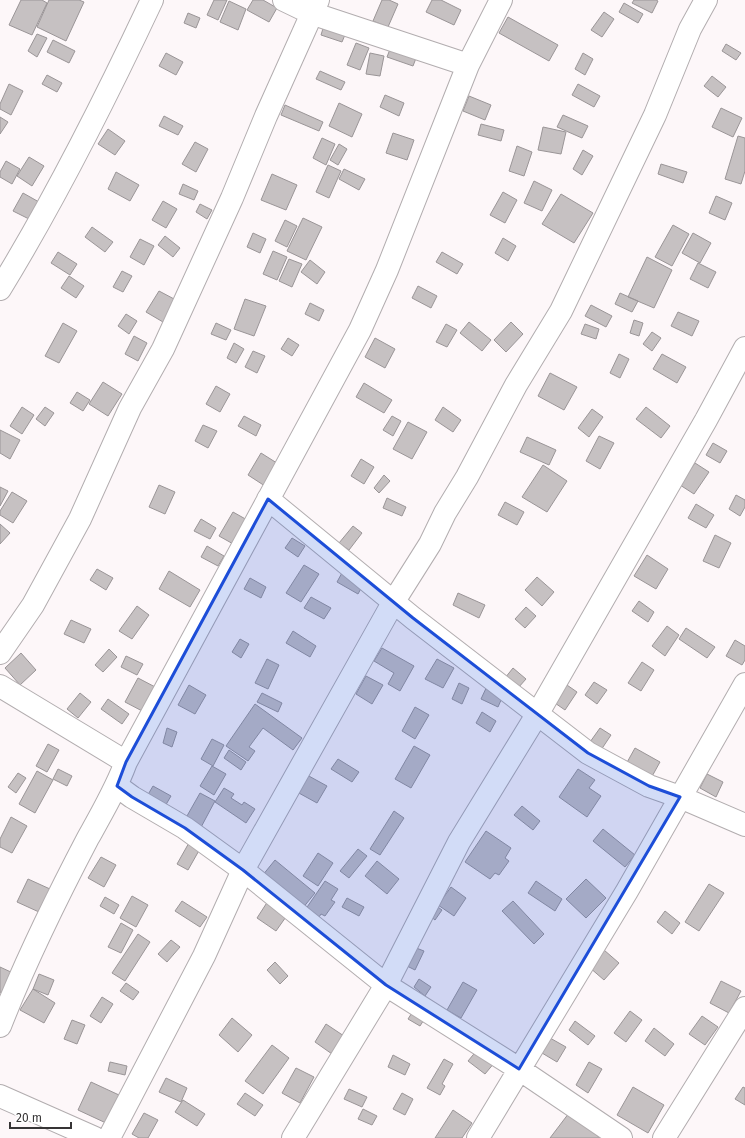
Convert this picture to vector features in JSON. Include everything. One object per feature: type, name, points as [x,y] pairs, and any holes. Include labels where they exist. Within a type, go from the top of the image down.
[{"type":"street","points":[[0,289],[18,259],[114,82],[152,0]]},
{"type":"street","points":[[284,0],[315,7],[468,65]]},
{"type":"street","points":[[0,1026],[10,999],[49,916],[117,786],[126,762],[363,323],[387,270],[416,199],[468,65],[500,0]]},
{"type":"street","points":[[109,1138],[204,956],[243,870],[394,601],[430,544],[444,513],[467,477],[516,385],[561,311],[652,122],[690,29],[706,0]]},
{"type":"street","points":[[0,653],[33,605],[80,519],[130,408],[163,349],[315,7]]},
{"type":"street","points":[[293,1138],[386,984],[459,842],[538,713],[706,420],[745,348]]},
{"type":"street","points":[[268,499],[413,618],[588,753],[649,786],[680,797],[745,825]]},
{"type":"street","points":[[478,1138],[627,891],[745,684]]},
{"type":"street","points":[[0,686],[126,762]]},
{"type":"street","points":[[117,786],[132,797],[185,828],[243,870],[386,984],[519,1069],[621,1138]]},
{"type":"street","points":[[664,1138],[745,1008]]},
{"type":"street","points":[[0,1096],[95,1138]]},
{"type":"highlighted area","points":[[268,499],[413,618],[588,753],[649,786],[680,797],[519,1069],[386,985],[243,870],[185,828],[132,797],[117,786],[126,762]]},
{"type":"building","points":[[21,0],[42,0],[47,3],[32,35],[9,25]]},
{"type":"building","points":[[49,0],[79,0],[84,2],[66,41],[37,27]]},
{"type":"building","points":[[214,0],[227,0],[218,20],[207,15]]},
{"type":"building","points":[[253,0],[263,0],[277,8],[269,22],[247,10]]},
{"type":"building","points":[[382,0],[389,0],[398,4],[388,27],[373,21]]},
{"type":"building","points":[[432,0],[441,0],[461,10],[454,25],[426,12]]},
{"type":"building","points":[[634,0],[658,1],[652,13],[632,3]]},
{"type":"building","points":[[229,1],[246,9],[238,30],[220,22]]},
{"type":"building","points":[[624,3],[643,14],[638,23],[619,12]]},
{"type":"building","points":[[604,12],[614,19],[602,37],[591,30]]},
{"type":"building","points":[[188,13],[200,18],[196,28],[184,23]]},
{"type":"building","points":[[508,17],[558,45],[549,61],[499,33]]},
{"type":"building","points":[[325,22],[347,30],[342,42],[321,35]]},
{"type":"building","points":[[37,34],[47,38],[37,57],[28,51]]},
{"type":"building","points":[[53,40],[75,51],[69,63],[47,52]]},
{"type":"building","points":[[356,43],[369,48],[360,70],[347,65]]},
{"type":"building","points":[[392,44],[418,53],[413,66],[387,57]]},
{"type":"building","points":[[726,44],[741,53],[736,60],[722,51]]},
{"type":"building","points":[[166,53],[183,62],[176,75],[159,66]]},
{"type":"building","points":[[370,53],[384,56],[380,76],[366,74]]},
{"type":"building","points":[[583,53],[593,59],[585,75],[575,69]]},
{"type":"building","points":[[320,71],[345,82],[341,90],[316,79]]},
{"type":"building","points":[[47,75],[62,83],[57,92],[42,84]]},
{"type":"building","points":[[712,76],[726,87],[718,97],[704,86]]},
{"type":"building","points":[[9,84],[23,91],[11,115],[0,109],[0,104]]},
{"type":"building","points":[[578,84],[600,96],[594,107],[572,95]]},
{"type":"building","points":[[385,95],[404,103],[399,116],[380,107]]},
{"type":"building","points":[[469,96],[491,105],[485,120],[463,111]]},
{"type":"building","points":[[339,103],[362,114],[352,137],[329,126]]},
{"type":"building","points":[[285,105],[323,122],[319,131],[281,115]]},
{"type":"building","points":[[721,108],[742,118],[733,137],[712,127]]},
{"type":"building","points":[[563,115],[588,126],[582,138],[557,127]]},
{"type":"building","points":[[164,116],[183,126],[178,135],[159,126]]},
{"type":"building","points":[[0,117],[8,122],[0,134]]},
{"type":"building","points":[[481,124],[504,130],[501,141],[478,135]]},
{"type":"building","points":[[543,127],[566,132],[561,154],[538,150]]},
{"type":"building","points":[[108,129],[125,141],[115,155],[98,144]]},
{"type":"building","points":[[393,133],[414,140],[407,160],[386,153]]},
{"type":"building","points":[[738,136],[745,138],[745,171],[741,184],[725,179]]},
{"type":"building","points":[[322,138],[335,144],[326,165],[313,158]]},
{"type":"building","points":[[195,142],[208,149],[196,172],[182,164]]},
{"type":"building","points":[[339,144],[347,149],[338,165],[330,160]]},
{"type":"building","points":[[517,146],[532,152],[524,176],[509,171]]},
{"type":"building","points":[[583,150],[593,156],[582,175],[573,169]]},
{"type":"building","points":[[29,157],[44,166],[32,186],[17,176]]},
{"type":"building","points":[[6,161],[20,169],[12,184],[0,177],[0,172]]},
{"type":"building","points":[[661,164],[687,172],[683,183],[658,174]]},
{"type":"building","points":[[328,165],[341,171],[329,198],[316,192]]},
{"type":"building","points":[[344,169],[365,179],[359,190],[339,179]]},
{"type":"building","points":[[116,172],[139,185],[130,201],[108,189]]},
{"type":"building","points":[[272,174],[297,185],[286,210],[261,200]]},
{"type":"building","points":[[534,181],[552,190],[542,211],[524,203]]},
{"type":"building","points":[[183,184],[198,191],[194,200],[179,194]]},
{"type":"building","points":[[503,192],[517,200],[505,223],[490,215]]},
{"type":"building","points":[[23,193],[39,202],[29,219],[13,211]]},
{"type":"building","points":[[561,194],[593,213],[574,243],[542,224]]},
{"type":"building","points":[[716,196],[732,203],[725,220],[709,213]]},
{"type":"building","points":[[163,201],[177,209],[166,228],[152,220]]},
{"type":"building","points":[[200,204],[212,210],[207,219],[196,212]]},
{"type":"building","points":[[303,218],[322,227],[306,260],[287,251]]},
{"type":"building","points":[[285,220],[297,226],[287,247],[275,241]]},
{"type":"building","points":[[673,225],[689,234],[672,266],[655,257]]},
{"type":"building","points":[[92,227],[113,242],[105,252],[85,237]]},
{"type":"building","points":[[253,233],[266,239],[260,253],[247,247]]},
{"type":"building","points":[[693,233],[711,243],[700,263],[682,253]]},
{"type":"building","points":[[165,236],[180,248],[173,257],[158,245]]},
{"type":"building","points":[[503,238],[516,246],[508,261],[495,253]]},
{"type":"building","points":[[140,239],[154,246],[144,265],[130,257]]},
{"type":"building","points":[[273,251],[287,257],[277,280],[263,274]]},
{"type":"building","points":[[58,252],[77,264],[70,275],[51,263]]},
{"type":"building","points":[[442,252],[463,264],[457,274],[436,262]]},
{"type":"building","points":[[647,257],[672,270],[654,308],[628,297]]},
{"type":"building","points":[[289,259],[302,264],[292,287],[279,281]]},
{"type":"building","points":[[310,260],[325,272],[317,284],[301,272]]},
{"type":"building","points":[[698,263],[716,272],[708,288],[690,279]]},
{"type":"building","points":[[122,271],[132,276],[123,292],[113,287]]},
{"type":"building","points":[[69,276],[84,286],[76,298],[61,288]]},
{"type":"building","points":[[418,286],[437,296],[431,308],[412,298]]},
{"type":"building","points":[[159,291],[176,300],[163,322],[146,312]]},
{"type":"building","points":[[620,293],[638,301],[632,312],[615,304]]},
{"type":"building","points":[[245,299],[266,306],[254,336],[234,329]]},
{"type":"building","points":[[310,303],[324,310],[319,321],[305,314]]},
{"type":"building","points":[[591,305],[612,316],[606,327],[585,316]]},
{"type":"building","points":[[678,312],[699,321],[692,336],[671,326]]},
{"type":"building","points":[[126,314],[137,321],[129,334],[118,326]]},
{"type":"building","points":[[634,320],[643,323],[639,336],[630,333]]},
{"type":"building","points":[[469,322],[491,340],[482,351],[460,333]]},
{"type":"building","points":[[511,322],[523,334],[506,352],[494,340]]},
{"type":"building","points":[[63,323],[77,331],[59,363],[45,356]]},
{"type":"building","points":[[216,323],[231,330],[226,340],[211,334]]},
{"type":"building","points":[[446,324],[457,330],[447,347],[436,342]]},
{"type":"building","points":[[585,324],[599,329],[596,339],[581,334]]},
{"type":"building","points":[[652,332],[661,338],[652,351],[643,344]]},
{"type":"building","points":[[134,336],[147,343],[138,361],[125,354]]},
{"type":"building","points":[[288,338],[299,345],[292,356],[281,349]]},
{"type":"building","points":[[375,338],[395,349],[385,368],[365,357]]},
{"type":"building","points":[[234,343],[244,349],[236,363],[227,358]]},
{"type":"building","points":[[253,351],[265,356],[257,373],[245,367]]},
{"type":"building","points":[[619,354],[629,359],[620,378],[610,373]]},
{"type":"building","points":[[662,354],[686,367],[677,383],[653,369]]},
{"type":"building","points":[[550,373],[577,387],[564,410],[538,396]]},
{"type":"building","points":[[103,382],[122,394],[108,416],[89,404]]},
{"type":"building","points":[[364,383],[392,400],[384,413],[356,397]]},
{"type":"building","points":[[216,386],[230,394],[220,412],[206,404]]},
{"type":"building","points":[[77,392],[90,400],[83,411],[70,403]]},
{"type":"building","points":[[22,407],[34,415],[22,434],[10,426]]},
{"type":"building","points":[[45,407],[54,413],[45,426],[36,419]]},
{"type":"building","points":[[443,407],[461,420],[453,432],[435,420]]},
{"type":"building","points":[[646,407],[670,426],[661,438],[636,419]]},
{"type":"building","points":[[592,409],[603,417],[589,437],[578,428]]},
{"type":"building","points":[[244,416],[261,425],[256,436],[238,426]]},
{"type":"building","points":[[392,416],[401,421],[393,436],[383,430]]},
{"type":"building","points":[[408,422],[427,432],[412,459],[393,449]]},
{"type":"building","points":[[203,425],[217,431],[208,448],[195,441]]},
{"type":"building","points":[[0,430],[20,440],[10,459],[0,453]]},
{"type":"building","points":[[599,436],[614,443],[600,469],[586,461]]},
{"type":"building","points":[[527,437],[556,450],[549,465],[520,452]]},
{"type":"building","points":[[713,443],[727,451],[720,463],[706,455]]},
{"type":"building","points":[[261,453],[280,465],[268,488],[248,475]]},
{"type":"building","points":[[361,459],[374,467],[364,484],[351,476]]},
{"type":"building","points":[[695,463],[709,472],[694,494],[680,485]]},
{"type":"building","points":[[543,465],[567,481],[547,512],[522,497]]},
{"type":"building","points":[[384,475],[390,481],[379,493],[374,488]]},
{"type":"building","points":[[159,485],[175,492],[165,514],[149,507]]},
{"type":"building","points":[[0,487],[8,491],[0,506]]},
{"type":"building","points":[[12,492],[27,501],[13,523],[0,515],[0,511]]},
{"type":"building","points":[[736,495],[745,500],[745,507],[740,516],[729,509]]},
{"type":"building","points":[[387,498],[406,507],[402,516],[383,508]]},
{"type":"building","points":[[505,502],[524,512],[517,525],[498,515]]},
{"type":"building","points":[[696,504],[714,515],[706,528],[688,518]]},
{"type":"building","points":[[233,512],[249,521],[235,545],[219,536]]},
{"type":"building","points":[[201,519],[216,528],[210,539],[194,531]]},
{"type":"building","points":[[0,524],[10,533],[0,544]]},
{"type":"building","points":[[353,526],[362,533],[349,550],[339,543]]},
{"type":"building","points":[[715,535],[731,543],[719,568],[703,561]]},
{"type":"building","points":[[292,538],[305,546],[298,557],[285,548]]},
{"type":"building","points":[[207,546],[224,556],[218,566],[201,557]]},
{"type":"building","points":[[647,555],[668,569],[656,589],[634,576]]},
{"type":"building","points":[[304,565],[319,574],[301,602],[286,593]]},
{"type":"building","points":[[97,569],[113,578],[106,590],[90,580]]},
{"type":"building","points":[[169,571],[200,590],[190,607],[159,589]]},
{"type":"building","points":[[343,571],[364,583],[358,594],[337,582]]},
{"type":"building","points":[[537,577],[554,592],[542,606],[525,590]]},
{"type":"building","points":[[250,578],[266,587],[261,598],[244,589]]},
{"type":"building","points":[[458,593],[485,605],[479,618],[453,605]]},
{"type":"building","points":[[311,597],[331,608],[324,619],[304,608]]},
{"type":"building","points":[[639,601],[654,612],[648,622],[632,611]]},
{"type":"building","points":[[137,606],[149,615],[132,639],[119,631]]},
{"type":"building","points":[[526,607],[536,616],[525,628],[515,619]]},
{"type":"building","points":[[71,620],[91,629],[84,643],[64,634]]},
{"type":"building","points":[[667,626],[679,635],[665,656],[652,646]]},
{"type":"building","points":[[686,628],[715,647],[707,658],[679,639]]},
{"type":"building","points":[[293,631],[316,646],[310,657],[286,643]]},
{"type":"building","points":[[240,639],[249,644],[241,658],[232,652]]},
{"type":"building","points":[[735,640],[745,646],[745,660],[742,665],[726,656]]},
{"type":"building","points":[[382,648],[414,666],[400,691],[388,684],[394,673],[374,661]]},
{"type":"building","points":[[109,649],[117,657],[103,672],[95,665]]},
{"type":"building","points":[[21,653],[36,670],[20,685],[5,668]]},
{"type":"building","points":[[126,656],[143,664],[137,675],[121,667]]},
{"type":"building","points":[[267,659],[279,665],[268,689],[255,683]]},
{"type":"building","points":[[437,659],[454,668],[443,688],[425,679]]},
{"type":"building","points":[[642,662],[654,670],[641,691],[628,683]]},
{"type":"building","points":[[513,668],[526,679],[518,688],[505,678]]},
{"type":"building","points":[[366,676],[383,685],[372,704],[356,694]]},
{"type":"building","points":[[138,678],[159,689],[146,713],[125,702]]},
{"type":"building","points":[[594,682],[607,690],[597,704],[585,695]]},
{"type":"building","points":[[459,683],[469,688],[462,704],[452,699]]},
{"type":"building","points":[[564,683],[577,692],[565,710],[552,701]]},
{"type":"building","points":[[488,684],[505,691],[498,707],[481,699]]},
{"type":"building","points":[[189,685],[206,695],[195,714],[178,705]]},
{"type":"building","points":[[80,693],[91,702],[78,718],[67,709]]},
{"type":"building","points":[[262,693],[282,703],[278,712],[257,702]]},
{"type":"building","points":[[108,699],[129,714],[122,724],[101,709]]},
{"type":"building","points":[[255,704],[302,738],[293,750],[263,728],[249,747],[255,751],[248,761],[226,746]]},
{"type":"building","points":[[415,707],[429,715],[415,739],[402,731]]},
{"type":"building","points":[[482,712],[496,721],[490,732],[476,723]]},
{"type":"building","points":[[167,728],[177,732],[172,747],[163,743]]},
{"type":"building","points":[[600,728],[611,735],[601,750],[590,742]]},
{"type":"building","points":[[212,739],[224,745],[213,766],[201,759]]},
{"type":"building","points":[[48,744],[59,750],[47,772],[36,766]]},
{"type":"building","points":[[414,746],[430,755],[411,788],[395,779]]},
{"type":"building","points":[[635,748],[660,762],[650,780],[625,766]]},
{"type":"building","points":[[229,750],[246,762],[241,770],[224,758]]},
{"type":"building","points":[[338,759],[359,772],[352,782],[331,769]]},
{"type":"building","points":[[212,766],[226,774],[214,795],[200,786]]},
{"type":"building","points":[[58,769],[72,776],[67,786],[53,779]]},
{"type":"building","points":[[578,769],[595,780],[589,788],[601,796],[587,817],[559,797]]},
{"type":"building","points":[[37,771],[53,780],[35,813],[19,804]]},
{"type":"building","points":[[18,773],[26,778],[16,793],[8,787]]},
{"type":"building","points":[[707,774],[723,782],[716,797],[700,788]]},
{"type":"building","points":[[307,775],[327,786],[317,803],[297,792]]},
{"type":"building","points":[[153,786],[171,796],[164,808],[146,798]]},
{"type":"building","points":[[224,788],[234,794],[231,798],[242,805],[244,802],[255,809],[246,823],[215,802]]},
{"type":"building","points":[[200,793],[215,801],[199,831],[183,823]]},
{"type":"building","points":[[522,806],[540,821],[533,830],[514,815]]},
{"type":"building","points":[[394,811],[404,818],[380,855],[370,849]]},
{"type":"building","points":[[11,817],[27,826],[12,853],[0,847],[0,839]]},
{"type":"building","points":[[603,829],[635,855],[625,867],[593,841]]},
{"type":"building","points":[[486,831],[511,848],[505,858],[509,861],[499,875],[495,873],[490,879],[465,862]]},
{"type":"building","points":[[190,841],[201,847],[188,870],[177,864]]},
{"type":"building","points":[[358,849],[367,856],[349,878],[340,871]]},
{"type":"building","points":[[318,853],[333,863],[318,886],[303,876]]},
{"type":"building","points":[[101,857],[116,865],[104,887],[88,878]]},
{"type":"building","points":[[275,860],[315,893],[302,909],[262,876]]},
{"type":"building","points":[[377,861],[399,879],[387,894],[365,876]]},
{"type":"building","points":[[28,879],[50,889],[39,912],[17,902]]},
{"type":"building","points":[[586,879],[606,898],[586,918],[566,899]]},
{"type":"building","points":[[325,881],[338,889],[331,900],[335,902],[325,916],[321,914],[316,922],[303,913]]},
{"type":"building","points":[[536,881],[562,899],[555,911],[528,893]]},
{"type":"building","points":[[709,884],[724,893],[699,931],[685,922]]},
{"type":"building","points":[[451,887],[466,898],[454,916],[438,905]]},
{"type":"building","points":[[132,896],[148,905],[136,927],[120,918]]},
{"type":"building","points":[[105,897],[119,905],[114,914],[100,906]]},
{"type":"building","points":[[347,898],[364,907],[359,916],[342,907]]},
{"type":"building","points":[[182,901],[207,917],[200,927],[175,911]]},
{"type":"building","points":[[268,901],[288,914],[276,931],[257,918]]},
{"type":"building","points":[[513,901],[544,934],[534,944],[502,911]]},
{"type":"building","points":[[432,903],[442,910],[435,920],[425,912]]},
{"type":"building","points":[[665,911],[680,923],[672,934],[657,922]]},
{"type":"building","points":[[121,923],[133,930],[121,953],[108,947]]},
{"type":"building","points":[[138,934],[150,942],[125,981],[112,973]]},
{"type":"building","points":[[171,940],[180,947],[167,962],[158,954]]},
{"type":"building","points":[[411,946],[424,951],[415,970],[403,964]]},
{"type":"building","points":[[604,950],[619,963],[604,980],[589,967]]},
{"type":"building","points":[[275,962],[288,976],[280,984],[267,970]]},
{"type":"building","points":[[0,967],[13,973],[3,994],[0,992]]},
{"type":"building","points":[[39,974],[54,980],[48,995],[33,989]]},
{"type":"building","points":[[419,979],[431,987],[425,996],[414,987]]},
{"type":"building","points":[[721,981],[741,991],[729,1013],[710,1003]]},
{"type":"building","points":[[463,982],[477,990],[461,1018],[447,1010]]},
{"type":"building","points":[[126,983],[139,992],[133,1000],[120,991]]},
{"type":"building","points":[[33,989],[55,1003],[44,1023],[20,1010]]},
{"type":"building","points":[[102,997],[113,1004],[101,1023],[90,1016]]},
{"type":"building","points":[[415,1008],[427,1015],[420,1026],[408,1019]]},
{"type":"building","points":[[630,1011],[642,1020],[626,1042],[614,1033]]},
{"type":"building","points":[[702,1016],[718,1027],[705,1045],[689,1034]]},
{"type":"building","points":[[232,1018],[252,1035],[238,1052],[219,1035]]},
{"type":"building","points":[[72,1020],[85,1025],[77,1044],[64,1039]]},
{"type":"building","points":[[575,1021],[595,1036],[588,1045],[569,1030]]},
{"type":"building","points":[[326,1024],[344,1036],[332,1054],[315,1042]]},
{"type":"building","points":[[654,1028],[674,1044],[665,1056],[645,1041]]},
{"type":"building","points":[[550,1038],[566,1047],[557,1062],[542,1053]]},
{"type":"building","points":[[272,1045],[289,1058],[263,1094],[245,1081]]},
{"type":"building","points":[[478,1049],[495,1062],[485,1074],[468,1061]]},
{"type":"building","points":[[393,1055],[410,1064],[405,1075],[388,1067]]},
{"type":"building","points":[[444,1059],[453,1064],[442,1084],[445,1086],[440,1095],[427,1088]]},
{"type":"building","points":[[110,1062],[127,1066],[125,1075],[108,1071]]},
{"type":"building","points":[[589,1062],[602,1069],[588,1093],[576,1085]]},
{"type":"building","points":[[296,1068],[314,1077],[300,1103],[282,1093]]},
{"type":"building","points":[[166,1078],[187,1088],[181,1102],[159,1092]]},
{"type":"building","points":[[91,1082],[119,1095],[106,1123],[78,1110]]},
{"type":"building","points":[[633,1087],[664,1105],[648,1133],[617,1115]]},
{"type":"building","points":[[743,1087],[745,1088],[745,1105],[735,1099]]},
{"type":"building","points":[[349,1089],[367,1097],[362,1107],[344,1099]]},
{"type":"building","points":[[245,1093],[263,1105],[255,1116],[237,1104]]},
{"type":"building","points":[[402,1093],[413,1099],[405,1115],[393,1109]]},
{"type":"building","points":[[183,1100],[205,1114],[197,1126],[175,1112]]},
{"type":"building","points":[[363,1109],[377,1116],[372,1125],[358,1119]]},
{"type":"building","points":[[453,1110],[472,1123],[462,1138],[435,1138]]},
{"type":"building","points":[[144,1113],[158,1120],[148,1138],[139,1138],[132,1134]]},
{"type":"building","points":[[569,1113],[600,1138],[550,1138]]}]
